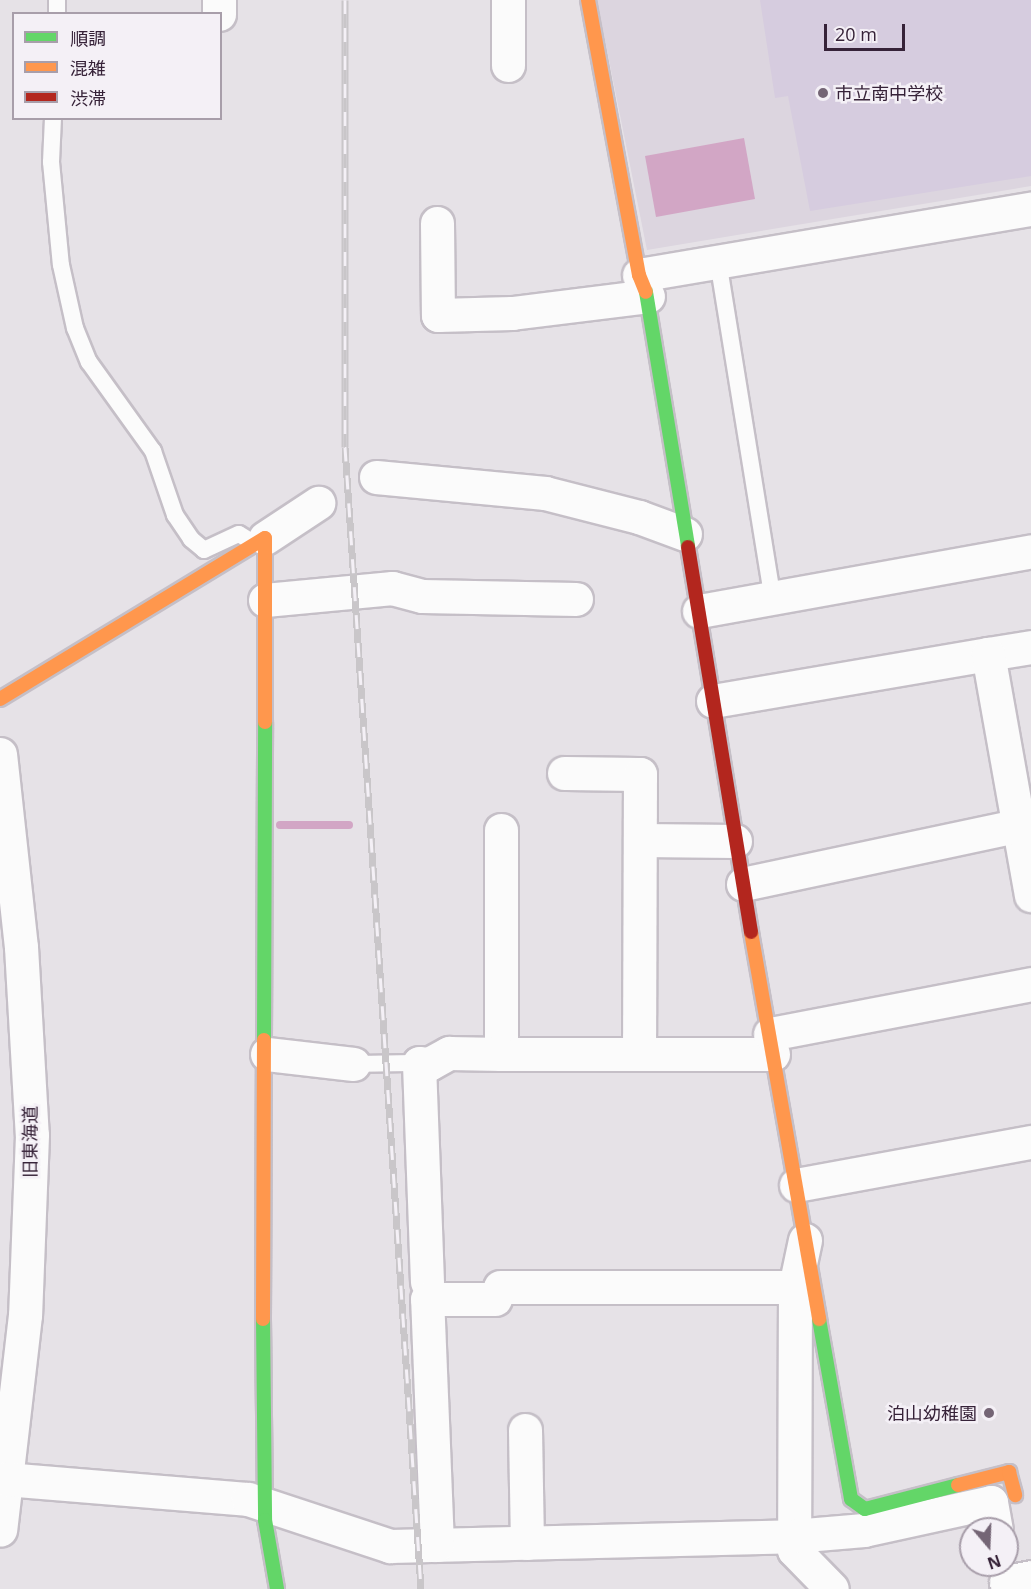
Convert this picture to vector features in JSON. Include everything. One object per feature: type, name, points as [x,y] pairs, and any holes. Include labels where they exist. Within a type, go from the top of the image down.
[{"type":"street","points":[[508,0],[508,65]]},
{"type":"street","points":[[588,0],[643,286],[699,611],[735,841],[850,1499],[865,1509],[1009,1472],[1001,1509]]},
{"type":"street","points":[[437,223],[438,315],[512,314],[643,286],[718,261],[1031,209]]},
{"type":"street","points":[[376,477],[544,493],[639,517],[685,534]]},
{"type":"street","points":[[0,699],[260,541],[318,503]]},
{"type":"street","points":[[260,541],[265,600],[267,1054],[264,1504],[277,1589]]},
{"type":"street","points":[[699,611],[1031,551]]},
{"type":"street","points":[[265,600],[392,588],[422,596],[576,599]]},
{"type":"street","points":[[713,701],[1031,647]]},
{"type":"street","points":[[988,654],[1025,824],[1031,895]]},
{"type":"street","name":"旧東海道","points":[[0,754],[20,935],[32,1136],[25,1315],[0,1530]]},
{"type":"street","points":[[564,773],[639,774],[641,840],[639,1053]]},
{"type":"street","points":[[743,884],[1025,824]]},
{"type":"street","points":[[501,830],[501,1054]]},
{"type":"street","points":[[641,840],[735,841]]},
{"type":"street","points":[[427,1282],[419,1064],[429,1064],[449,1053],[639,1053],[771,1044],[1031,984]]},
{"type":"street","points":[[267,1054],[352,1064]]},
{"type":"street","points":[[796,1185],[1031,1142]]},
{"type":"street","points":[[806,1240],[795,1287],[794,1550],[832,1589]]},
{"type":"street","points":[[437,1545],[427,1299],[497,1293],[795,1287]]},
{"type":"street","points":[[525,1430],[527,1543]]},
{"type":"street","points":[[5,1479],[248,1498],[372,1542],[437,1545],[793,1536],[864,1530],[1001,1509],[1031,1491]]},
{"type":"lane","points":[[52,120],[51,162],[61,265],[75,328],[89,362],[153,451],[176,514],[191,539],[204,550],[239,534],[260,541]]},
{"type":"lane","points":[[718,261],[773,599]]},
{"type":"lane","points":[[352,1064],[419,1064]]},
{"type":"shaded area","name":"市立南中学校","points":[[597,0],[1031,0],[1031,186],[647,250]]},
{"type":"shaded area","points":[[760,0],[1031,0],[1031,176],[810,211],[788,96],[775,98]]},
{"type":"shaded area","points":[[744,138],[755,199],[656,217],[645,156]]},
{"type":"waterway","points":[[280,825],[349,825]]},
{"type":"railway","points":[[345,0],[345,447],[421,1589]]},
{"type":"traffic: fast","points":[[646,292],[688,547]]},
{"type":"traffic: fast","points":[[264,1040],[265,722]]},
{"type":"traffic: fast","points":[[263,1319],[265,1520],[277,1589]]},
{"type":"traffic: fast","points":[[819,1319],[851,1499],[865,1509],[958,1485]]},
{"type":"traffic: slow","points":[[588,0],[639,275],[646,292]]},
{"type":"traffic: slow","points":[[0,699],[265,538],[265,722]]},
{"type":"traffic: slow","points":[[751,932],[819,1319]]},
{"type":"traffic: slow","points":[[263,1319],[264,1040]]},
{"type":"traffic: slow","points":[[958,1485],[1009,1472],[1015,1495]]},
{"type":"traffic: jam","points":[[688,547],[751,932]]},
{"type":"place","name":"市立南中学校","points":[[823,93]]},
{"type":"place","name":"泊山幼稚園","points":[[989,1413]]}]
